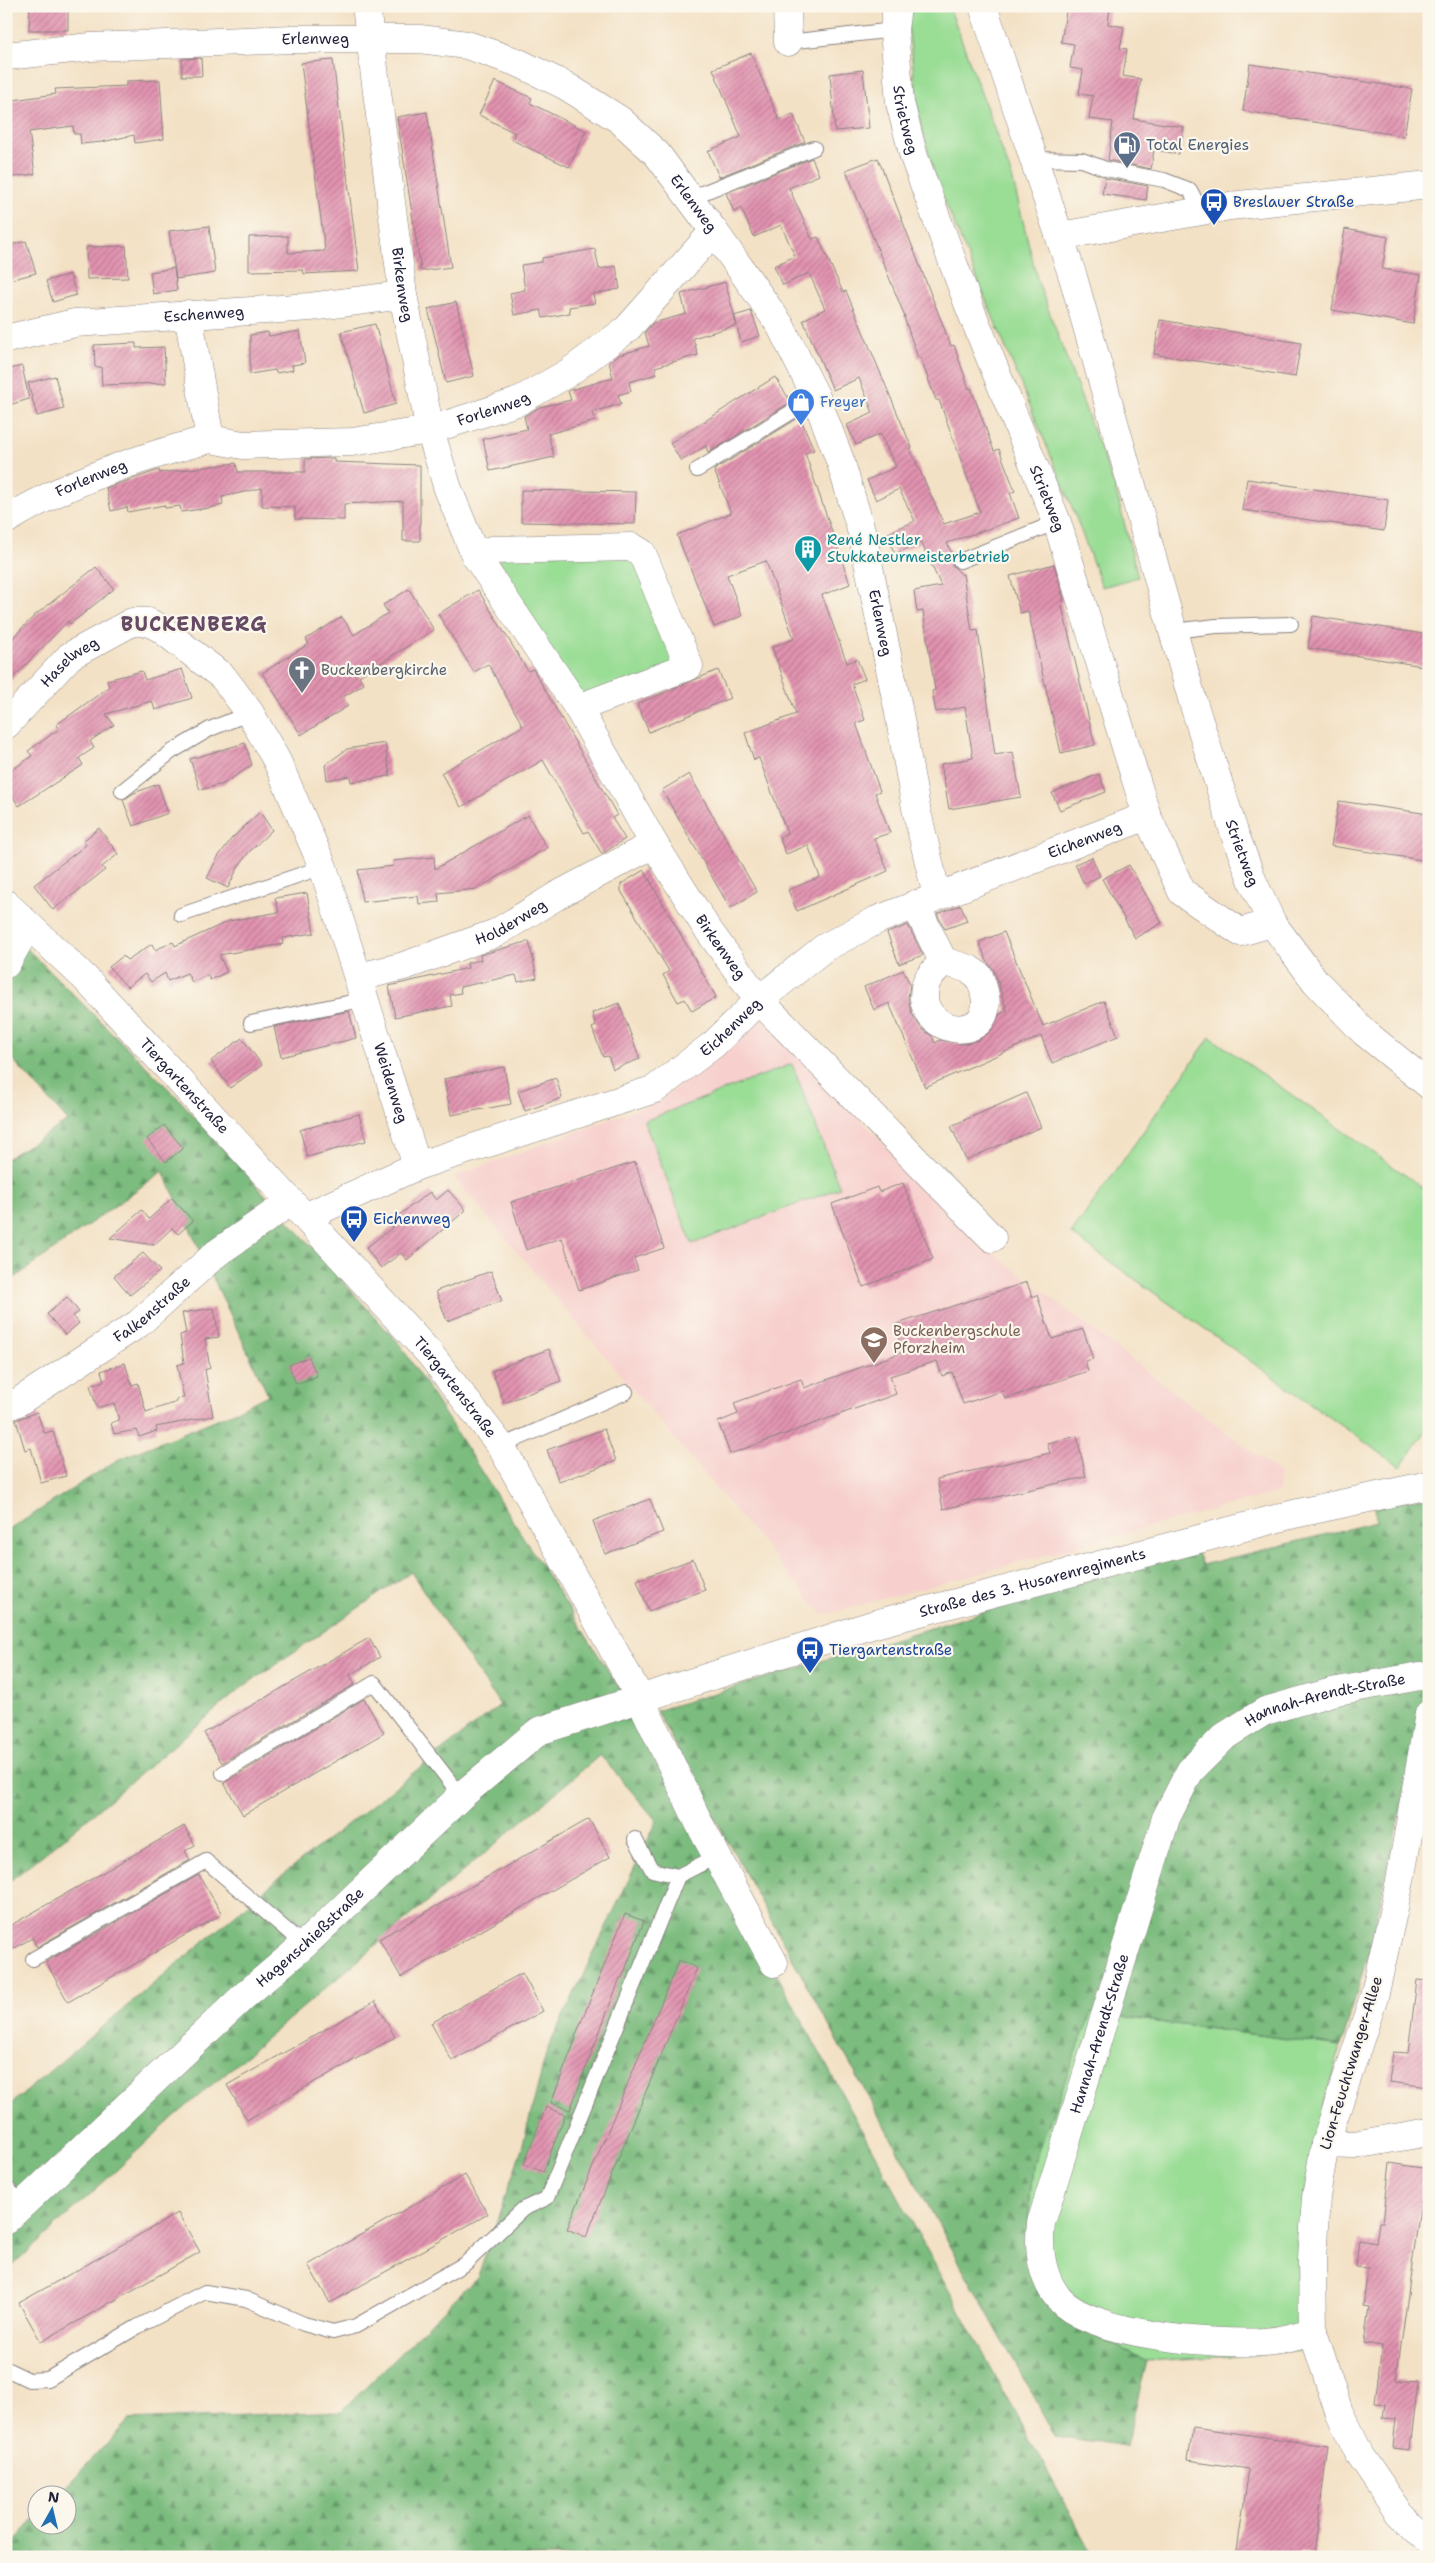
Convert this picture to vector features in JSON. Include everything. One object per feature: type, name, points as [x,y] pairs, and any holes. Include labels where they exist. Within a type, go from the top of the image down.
[{"type":"street","name":"Birkenweg","points":[[366,6],[368,38],[403,295],[430,430],[448,489],[475,555],[578,708],[654,844],[706,927],[759,1000],[992,1238]]},
{"type":"street","points":[[787,6],[788,42]]},
{"type":"street","name":"Strietweg","points":[[983,6],[1060,236],[1193,702],[1234,832],[1272,923],[1316,982],[1364,1032],[1429,1085]]},
{"type":"street","name":"Strietweg","points":[[896,18],[900,103],[914,157],[969,306],[1057,522],[1147,816],[1182,892],[1240,932],[1272,923]]},
{"type":"street","name":"Erlenweg","points":[[6,56],[91,47],[368,38],[420,39],[467,45],[519,63],[566,86],[620,120],[657,154],[780,325],[816,397],[842,463],[862,532],[898,708],[916,808],[926,900],[943,961]]},
{"type":"street","points":[[1060,236],[1230,206],[1429,185]]},
{"type":"street","name":"Forlenweg","points":[[6,520],[79,481],[142,457],[210,439],[243,445],[352,442],[430,430],[517,402],[568,373],[627,329],[714,231]]},
{"type":"street","name":"Eschenweg","points":[[6,339],[75,323],[310,307],[403,295]]},
{"type":"street","points":[[188,314],[210,439]]},
{"type":"street","points":[[475,555],[492,550],[632,547],[642,553],[689,666],[578,708]]},
{"type":"street","name":"Haselweg","points":[[6,725],[70,656],[132,622],[148,622]]},
{"type":"street","name":"Weidenweg","points":[[148,622],[182,644],[223,677],[250,714],[277,761],[323,866],[417,1166]]},
{"type":"street","name":"Eichenweg","points":[[298,1209],[417,1166],[655,1089],[714,1044],[759,1000],[824,948],[877,920],[1147,816]]},
{"type":"street","name":"Holderweg","points":[[362,988],[404,966],[496,933],[558,895],[654,844]]},
{"type":"street","name":"Tiergartenstraße","points":[[6,904],[85,978],[298,1209],[430,1354],[500,1446],[640,1698],[717,1856],[774,1963]]},
{"type":"street","points":[[6,964],[28,925]]},
{"type":"street","name":"Falkenstraße","points":[[6,1407],[18,1402],[138,1324],[217,1253],[298,1209]]},
{"type":"street","name":"Straße des 3. Husarenregiments","points":[[640,1698],[875,1624],[1294,1514],[1429,1485]]},
{"type":"street","name":"Hannah-Arendt-Straße","points":[[1313,2332],[1265,2342],[1210,2342],[1148,2334],[1092,2321],[1060,2299],[1046,2275],[1038,2244],[1041,2223],[1166,1818],[1190,1771],[1225,1736],[1265,1711],[1332,1692],[1429,1676]]},
{"type":"street","name":"Hagenschießstraße","points":[[12,2204],[244,1996],[304,1945],[461,1796],[539,1731],[640,1698]]},
{"type":"street","name":"Lion-Feuchtwanger-Allee","points":[[1429,1714],[1424,1765],[1374,1997],[1325,2144],[1316,2196],[1312,2259],[1313,2332],[1338,2412],[1360,2455],[1396,2515],[1429,2542]]},
{"type":"street","points":[[1325,2144],[1354,2145],[1429,2132]]},
{"type":"lane","points":[[788,42],[896,18]]},
{"type":"lane","points":[[690,198],[814,148]]},
{"type":"lane","points":[[1034,159],[1082,160],[1106,169],[1164,180],[1190,190],[1201,211]]},
{"type":"lane","points":[[697,470],[816,397]]},
{"type":"lane","points":[[960,561],[1057,522]]},
{"type":"lane","points":[[1174,631],[1216,626],[1291,624]]},
{"type":"lane","points":[[122,791],[171,752],[210,728],[250,714]]},
{"type":"lane","points":[[181,914],[323,866]]},
{"type":"lane","points":[[251,1023],[362,988]]},
{"type":"lane","points":[[500,1446],[626,1392]]},
{"type":"lane","points":[[223,1773],[374,1683],[461,1796]]},
{"type":"lane","points":[[635,1839],[652,1870],[678,1876],[717,1856]]},
{"type":"lane","points":[[34,1959],[206,1861],[304,1945]]},
{"type":"lane","points":[[6,2369],[28,2380],[48,2378],[205,2292],[246,2299],[304,2324],[333,2332],[356,2326],[466,2263],[523,2209],[547,2198],[678,1876]]},
{"type":"shaded area","name":"Buckenbergschule Pforzheim","points":[[758,1017],[997,1256],[1278,1472],[1279,1492],[823,1615],[454,1177],[660,1101]]},
{"type":"green space","points":[[908,6],[949,6],[1012,177],[1038,282],[1116,491],[1138,577],[1102,587],[1072,507],[936,180],[919,117],[907,18]]},
{"type":"green space","points":[[632,548],[687,665],[580,701],[497,557]]},
{"type":"green space","points":[[6,928],[177,1097],[401,1346],[631,1706],[1094,2557],[6,2557],[6,2550],[28,2527],[28,2536],[78,2536],[78,2486],[67,2486],[129,2420],[342,2411],[478,2276],[522,2148],[547,2050],[657,1821],[600,1755],[175,2116],[6,2272],[6,2108],[285,1873],[500,1705],[411,1572],[244,1686],[65,1837],[6,1884],[6,1532],[117,1460],[232,1413],[268,1395],[163,1171],[6,1284],[6,1159],[68,1121],[6,1052]]},
{"type":"green space","points":[[1210,1037],[1429,1192],[1429,1427],[1400,1467],[1071,1234]]},
{"type":"green space","points":[[792,1064],[840,1188],[692,1244],[644,1121]]},
{"type":"green space","points":[[1429,1496],[1429,1681],[1372,1940],[1341,2046],[1091,2013],[1033,2164],[1027,2233],[1078,2327],[1147,2361],[1126,2446],[1055,2436],[656,1711],[1195,1548],[1202,1565],[1376,1522],[1375,1506]]},
{"type":"green space","points":[[1090,2013],[1341,2046],[1318,2126],[1303,2210],[1298,2295],[1300,2352],[1147,2361],[1078,2327],[1027,2233],[1033,2164]]},
{"type":"building","points":[[30,6],[68,6],[68,30],[29,30]]},
{"type":"building","points":[[1067,6],[1110,6],[1108,24],[1124,27],[1120,48],[1127,49],[1123,76],[1141,79],[1134,119],[1184,127],[1179,154],[1154,150],[1151,169],[1108,160],[1113,122],[1089,119],[1093,96],[1079,94],[1083,70],[1070,68],[1074,44],[1061,42]]},
{"type":"building","points":[[751,53],[779,120],[793,114],[805,142],[719,177],[708,151],[741,137],[713,69]]},
{"type":"building","points":[[201,58],[202,76],[182,76],[182,59]]},
{"type":"building","points":[[333,60],[359,271],[304,274],[303,270],[249,271],[249,237],[288,236],[288,253],[325,251],[301,63]]},
{"type":"building","points":[[1250,64],[1412,89],[1404,136],[1243,111]]},
{"type":"building","points":[[863,70],[869,128],[835,131],[830,74]]},
{"type":"building","points":[[160,80],[164,139],[135,143],[134,135],[102,142],[81,144],[80,134],[74,134],[73,126],[29,132],[35,174],[6,178],[6,101],[56,94],[55,89],[126,86],[126,81]]},
{"type":"building","points":[[495,81],[532,98],[530,103],[586,131],[569,167],[512,140],[515,133],[479,115]]},
{"type":"building","points":[[427,112],[451,267],[421,271],[397,117]]},
{"type":"building","points":[[812,158],[819,175],[789,188],[812,239],[818,237],[843,292],[846,291],[912,448],[910,449],[944,524],[980,512],[939,400],[936,400],[920,357],[918,358],[905,317],[846,170],[878,158],[951,346],[954,345],[969,389],[971,388],[994,451],[999,449],[1015,491],[1010,493],[1019,518],[947,543],[953,556],[952,565],[963,574],[972,631],[978,630],[995,755],[1013,752],[1021,797],[949,809],[941,764],[973,758],[965,707],[936,712],[932,691],[935,690],[923,611],[917,612],[914,591],[941,586],[921,542],[895,554],[886,534],[915,521],[899,489],[876,500],[867,480],[896,467],[880,434],[856,445],[847,425],[873,413],[859,378],[833,390],[803,320],[825,309],[809,273],[783,285],[774,266],[795,256],[781,225],[754,237],[741,208],[734,212],[726,193]]},
{"type":"building","points":[[1105,178],[1148,186],[1146,200],[1102,194]]},
{"type":"building","points":[[209,226],[215,273],[176,279],[169,231]]},
{"type":"building","points":[[1345,229],[1388,237],[1382,269],[1421,275],[1413,324],[1332,310]]},
{"type":"building","points":[[26,241],[36,273],[6,281],[6,246]]},
{"type":"building","points":[[126,246],[128,278],[87,279],[86,247]]},
{"type":"building","points":[[595,249],[599,269],[616,266],[620,289],[593,294],[595,303],[569,307],[570,313],[543,318],[541,310],[514,315],[510,293],[525,290],[521,265],[542,262],[542,258]]},
{"type":"building","points":[[174,268],[177,290],[153,294],[150,272]]},
{"type":"building","points":[[70,274],[76,295],[53,302],[46,281]]},
{"type":"building","points":[[725,282],[737,325],[693,338],[698,355],[655,367],[657,374],[629,382],[631,391],[618,395],[621,404],[592,412],[595,421],[548,434],[554,457],[490,471],[483,439],[527,429],[524,416],[540,407],[571,400],[568,391],[570,390],[613,378],[609,362],[619,355],[649,346],[645,332],[653,323],[686,314],[681,294]]},
{"type":"building","points":[[456,302],[474,376],[446,383],[428,309]]},
{"type":"building","points":[[751,311],[760,336],[741,342],[734,316]]},
{"type":"building","points":[[1160,320],[1301,343],[1295,377],[1154,354]]},
{"type":"building","points":[[375,324],[396,404],[364,413],[341,332]]},
{"type":"building","points":[[300,331],[305,363],[292,365],[293,370],[276,373],[275,370],[250,374],[250,335],[268,332],[269,336]]},
{"type":"building","points":[[136,343],[136,348],[164,347],[166,383],[102,385],[101,367],[95,367],[94,345]]},
{"type":"building","points":[[22,366],[29,399],[6,406],[6,370]]},
{"type":"building","points":[[55,376],[64,409],[37,416],[28,383]]},
{"type":"building","points":[[775,377],[791,402],[708,453],[706,446],[681,461],[670,443]]},
{"type":"building","points":[[800,417],[814,450],[805,453],[850,584],[822,595],[847,663],[857,659],[865,679],[852,684],[865,720],[856,723],[880,791],[875,793],[890,833],[874,838],[888,871],[797,911],[788,890],[820,877],[808,845],[786,854],[779,837],[787,833],[759,758],[754,760],[745,733],[796,714],[772,647],[794,639],[766,561],[727,575],[742,616],[714,627],[677,535],[731,513],[714,470]]},
{"type":"building","points":[[334,458],[334,462],[420,465],[420,541],[403,541],[403,501],[344,504],[344,520],[295,519],[295,507],[262,506],[262,488],[222,497],[223,505],[209,508],[181,512],[180,506],[165,508],[164,505],[128,512],[127,507],[111,511],[106,488],[159,470],[160,473],[236,463],[238,472],[305,472],[305,459]]},
{"type":"building","points":[[1247,479],[1388,500],[1384,531],[1242,510]]},
{"type":"building","points":[[521,490],[636,492],[635,524],[521,522]]},
{"type":"building","points":[[1054,564],[1064,601],[1061,602],[1095,745],[1061,753],[1028,611],[1020,613],[1010,576]]},
{"type":"building","points":[[96,567],[114,589],[70,624],[68,621],[6,685],[6,645],[34,616]]},
{"type":"building","points":[[409,589],[434,630],[359,676],[364,684],[343,697],[348,706],[301,735],[262,673],[309,644],[306,639],[342,617],[354,635],[388,613],[383,605]]},
{"type":"building","points":[[478,590],[528,671],[533,669],[617,815],[612,818],[625,839],[602,854],[588,831],[584,833],[543,760],[461,807],[441,773],[523,726],[488,664],[474,672],[438,614]]},
{"type":"building","points":[[1313,616],[1429,635],[1429,667],[1308,648]]},
{"type":"building","points":[[182,669],[192,698],[155,710],[152,701],[106,714],[114,725],[90,741],[94,748],[79,758],[83,765],[19,806],[6,787],[6,774],[32,756],[28,751],[59,729],[56,725],[109,687],[107,680],[142,671],[145,680]]},
{"type":"building","points":[[718,670],[730,698],[649,732],[637,704]]},
{"type":"building","points":[[245,743],[252,765],[223,784],[200,790],[190,759]]},
{"type":"building","points":[[385,743],[390,776],[351,782],[350,776],[327,780],[325,765],[347,749]]},
{"type":"building","points":[[689,774],[757,892],[730,908],[662,790]]},
{"type":"building","points":[[1099,774],[1106,792],[1060,810],[1052,793]]},
{"type":"building","points":[[158,784],[168,813],[133,826],[123,800],[134,793]]},
{"type":"building","points":[[1339,801],[1429,814],[1429,861],[1331,846]]},
{"type":"building","points":[[260,812],[272,830],[249,852],[238,867],[228,888],[207,878],[218,857],[232,838]]},
{"type":"building","points":[[528,815],[547,848],[477,889],[438,893],[439,902],[419,904],[418,896],[362,902],[358,870],[394,866],[393,861],[434,857],[435,869]]},
{"type":"building","points":[[99,828],[118,854],[102,867],[105,870],[53,910],[34,885],[86,845],[83,841]]},
{"type":"building","points":[[1092,857],[1100,876],[1084,884],[1075,864]]},
{"type":"building","points":[[1129,865],[1162,923],[1135,938],[1102,879]]},
{"type":"building","points":[[644,870],[716,997],[692,1011],[685,999],[678,1002],[663,975],[669,971],[621,891],[621,884]]},
{"type":"building","points":[[307,893],[314,933],[282,938],[283,944],[219,955],[227,972],[210,980],[208,975],[192,982],[187,973],[168,981],[165,973],[151,982],[145,974],[127,987],[109,967],[123,956],[127,960],[152,944],[155,950],[173,942],[175,946],[229,921],[279,912],[275,898]]},
{"type":"building","points":[[961,905],[967,921],[945,929],[937,914]]},
{"type":"building","points":[[908,925],[923,955],[899,964],[887,933]]},
{"type":"building","points":[[1004,932],[1043,1026],[1104,1001],[1118,1036],[1052,1063],[1041,1036],[925,1087],[889,1003],[874,1010],[864,987],[903,970],[910,984],[908,998],[912,1014],[921,1028],[932,1036],[935,1043],[940,1040],[963,1044],[978,1040],[991,1031],[1000,1014],[1007,1011],[994,970],[988,963],[979,942]]},
{"type":"building","points":[[529,941],[537,978],[518,982],[516,975],[460,987],[461,993],[450,995],[452,1006],[395,1017],[389,986],[468,968],[467,963],[481,960],[480,955]]},
{"type":"building","points":[[619,1003],[640,1059],[613,1069],[608,1056],[603,1057],[592,1028],[596,1026],[592,1013]]},
{"type":"building","points":[[349,1011],[356,1038],[281,1057],[274,1027]]},
{"type":"building","points":[[242,1038],[262,1065],[230,1088],[211,1061]]},
{"type":"building","points":[[504,1067],[511,1104],[451,1115],[444,1079]]},
{"type":"building","points":[[556,1078],[562,1098],[525,1111],[518,1091]]},
{"type":"building","points":[[1026,1093],[1041,1127],[966,1160],[951,1126]]},
{"type":"building","points":[[359,1114],[366,1141],[307,1157],[300,1130]]},
{"type":"building","points":[[164,1125],[183,1148],[166,1162],[147,1139]]},
{"type":"building","points":[[635,1162],[664,1248],[634,1258],[638,1270],[579,1290],[562,1238],[526,1250],[511,1202]]},
{"type":"building","points":[[903,1183],[933,1259],[863,1287],[832,1204],[877,1187],[879,1192]]},
{"type":"building","points":[[448,1190],[466,1210],[407,1260],[401,1253],[381,1268],[366,1248],[398,1223],[395,1218],[430,1192],[436,1200]]},
{"type":"building","points":[[172,1198],[193,1221],[178,1234],[172,1228],[154,1245],[110,1238],[142,1210],[149,1219]]},
{"type":"building","points":[[143,1253],[160,1271],[130,1295],[114,1276]]},
{"type":"building","points":[[491,1271],[502,1301],[447,1321],[436,1291]]},
{"type":"building","points":[[1027,1282],[1032,1297],[1037,1295],[1052,1339],[1083,1329],[1093,1359],[1085,1361],[1088,1371],[1005,1399],[1002,1391],[963,1404],[952,1372],[942,1376],[937,1361],[890,1376],[896,1394],[730,1454],[718,1422],[738,1414],[734,1403],[801,1379],[804,1388],[903,1352],[894,1325]]},
{"type":"building","points":[[67,1297],[79,1312],[73,1316],[79,1323],[65,1335],[47,1314]]},
{"type":"building","points":[[214,1308],[219,1337],[205,1339],[210,1368],[205,1370],[213,1416],[156,1427],[157,1431],[139,1437],[137,1430],[114,1434],[111,1423],[119,1420],[114,1403],[97,1408],[90,1385],[104,1381],[101,1371],[125,1363],[132,1385],[138,1383],[146,1412],[177,1402],[176,1399],[184,1398],[177,1365],[184,1363],[180,1335],[186,1333],[182,1313]]},
{"type":"building","points":[[549,1349],[561,1381],[504,1403],[492,1371]]},
{"type":"building","points":[[309,1357],[317,1376],[296,1384],[289,1365]]},
{"type":"building","points":[[37,1412],[44,1433],[53,1431],[66,1476],[41,1483],[31,1448],[25,1450],[16,1420]]},
{"type":"building","points":[[604,1429],[616,1461],[559,1482],[547,1450]]},
{"type":"building","points":[[1077,1436],[1086,1477],[943,1509],[937,1479],[1050,1453],[1047,1443]]},
{"type":"building","points":[[650,1499],[663,1532],[605,1554],[593,1521]]},
{"type":"building","points":[[693,1559],[705,1590],[649,1611],[637,1580]]},
{"type":"building","points":[[369,1638],[380,1657],[350,1675],[355,1684],[222,1763],[204,1733]]},
{"type":"building","points":[[364,1699],[384,1733],[243,1815],[224,1783]]},
{"type":"building","points":[[589,1819],[610,1857],[401,1977],[379,1939]]},
{"type":"building","points":[[184,1826],[195,1845],[185,1851],[190,1860],[37,1947],[32,1938],[6,1953],[6,1928]]},
{"type":"building","points":[[199,1875],[222,1914],[68,2002],[46,1962]]},
{"type":"building","points":[[625,1914],[644,1921],[622,1978],[620,1978],[570,2110],[551,2103],[575,2037]]},
{"type":"building","points":[[679,1960],[697,1968],[586,2237],[567,2229]]},
{"type":"building","points":[[522,1973],[543,2011],[452,2061],[431,2023]]},
{"type":"building","points":[[1417,1980],[1429,1981],[1429,2087],[1389,2082],[1393,2052],[1408,2053]]},
{"type":"building","points":[[375,2001],[395,2037],[247,2120],[227,2085]]},
{"type":"building","points":[[546,2107],[565,2115],[543,2172],[524,2164]]},
{"type":"building","points":[[1390,2163],[1429,2169],[1425,2201],[1421,2201],[1396,2380],[1418,2382],[1410,2450],[1393,2448],[1396,2419],[1383,2418],[1385,2404],[1375,2403],[1382,2346],[1364,2343],[1369,2307],[1363,2306],[1368,2268],[1356,2267],[1359,2240],[1376,2243],[1379,2222],[1383,2222]]},
{"type":"building","points":[[465,2175],[488,2214],[330,2303],[308,2265]]},
{"type":"building","points":[[178,2213],[200,2252],[41,2342],[19,2303]]},
{"type":"building","points":[[1193,2427],[1328,2446],[1314,2555],[1299,2552],[1299,2557],[1236,2557],[1249,2469],[1188,2460]]},
{"type":"place","name":"Total Energies","points":[[1127,169]]},
{"type":"place","name":"Breslauer Straße","points":[[1214,226]]},
{"type":"place","name":"Freyer","points":[[801,426]]},
{"type":"place","name":"René Nestler Stukkateurmeisterbetrieb","points":[[808,573]]},
{"type":"place","name":"Buckenbergkirche","points":[[302,694]]},
{"type":"place","name":"Eichenweg","points":[[354,1243]]},
{"type":"place","name":"Buckenbergschule Pforzheim","points":[[874,1364]]},
{"type":"place","name":"Tiergartenstraße","points":[[810,1674]]},
{"type":"district","name":"BUCKENBERG","points":[[194,624]]}]
